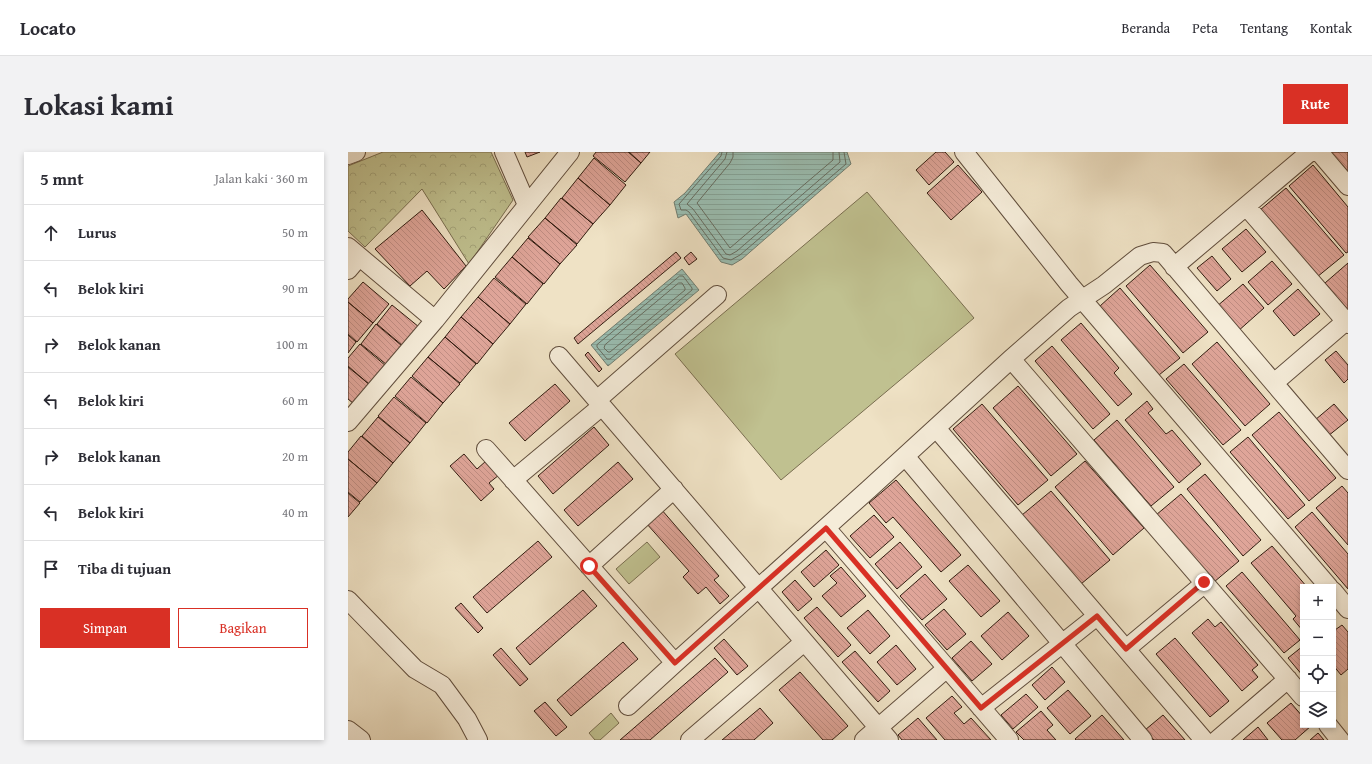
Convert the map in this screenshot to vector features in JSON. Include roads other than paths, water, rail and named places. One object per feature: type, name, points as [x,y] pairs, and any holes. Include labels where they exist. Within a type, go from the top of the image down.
[{"type":"street","points":[[348,155],[356,152]]},
{"type":"street","points":[[504,152],[527,205]]},
{"type":"street","points":[[348,422],[436,320],[570,152]]},
{"type":"street","points":[[964,152],[1082,300],[1326,584]]},
{"type":"street","points":[[1174,266],[1310,152]]},
{"type":"street","points":[[1318,152],[1348,186]]},
{"type":"street","points":[[1246,206],[1347,323],[1274,383]]},
{"type":"street","points":[[628,706],[826,528],[1011,358],[1069,308],[1104,285],[1140,256],[1153,252],[1163,253],[1348,470]]},
{"type":"street","points":[[352,258],[436,320]]},
{"type":"street","points":[[514,480],[717,295]]},
{"type":"street","points":[[559,356],[884,734]]},
{"type":"street","points":[[1011,358],[1300,693]]},
{"type":"street","points":[[936,428],[1204,740]]},
{"type":"street","points":[[486,449],[675,663]]},
{"type":"street","points":[[905,456],[1143,740]]},
{"type":"street","points":[[589,566],[674,489]]},
{"type":"street","points":[[826,528],[1009,740]]},
{"type":"street","points":[[1126,649],[1204,582]]},
{"type":"street","points":[[1336,595],[1348,609]]},
{"type":"street","points":[[348,600],[415,669],[442,685],[467,719],[478,740]]},
{"type":"street","points":[[981,708],[1097,616]]},
{"type":"street","points":[[690,740],[804,642]]},
{"type":"street","points":[[864,740],[884,734],[947,668]]},
{"type":"street","points":[[1217,740],[1288,679]]},
{"type":"street","points":[[1330,728],[1340,740]]},
{"type":"street","points":[[348,730],[361,740]]},
{"type":"water","points":[[720,152],[847,152],[851,164],[742,259],[732,265],[721,262],[686,214],[678,218],[674,202],[685,193]]},
{"type":"water","points":[[682,269],[699,290],[608,366],[591,345]]}]
